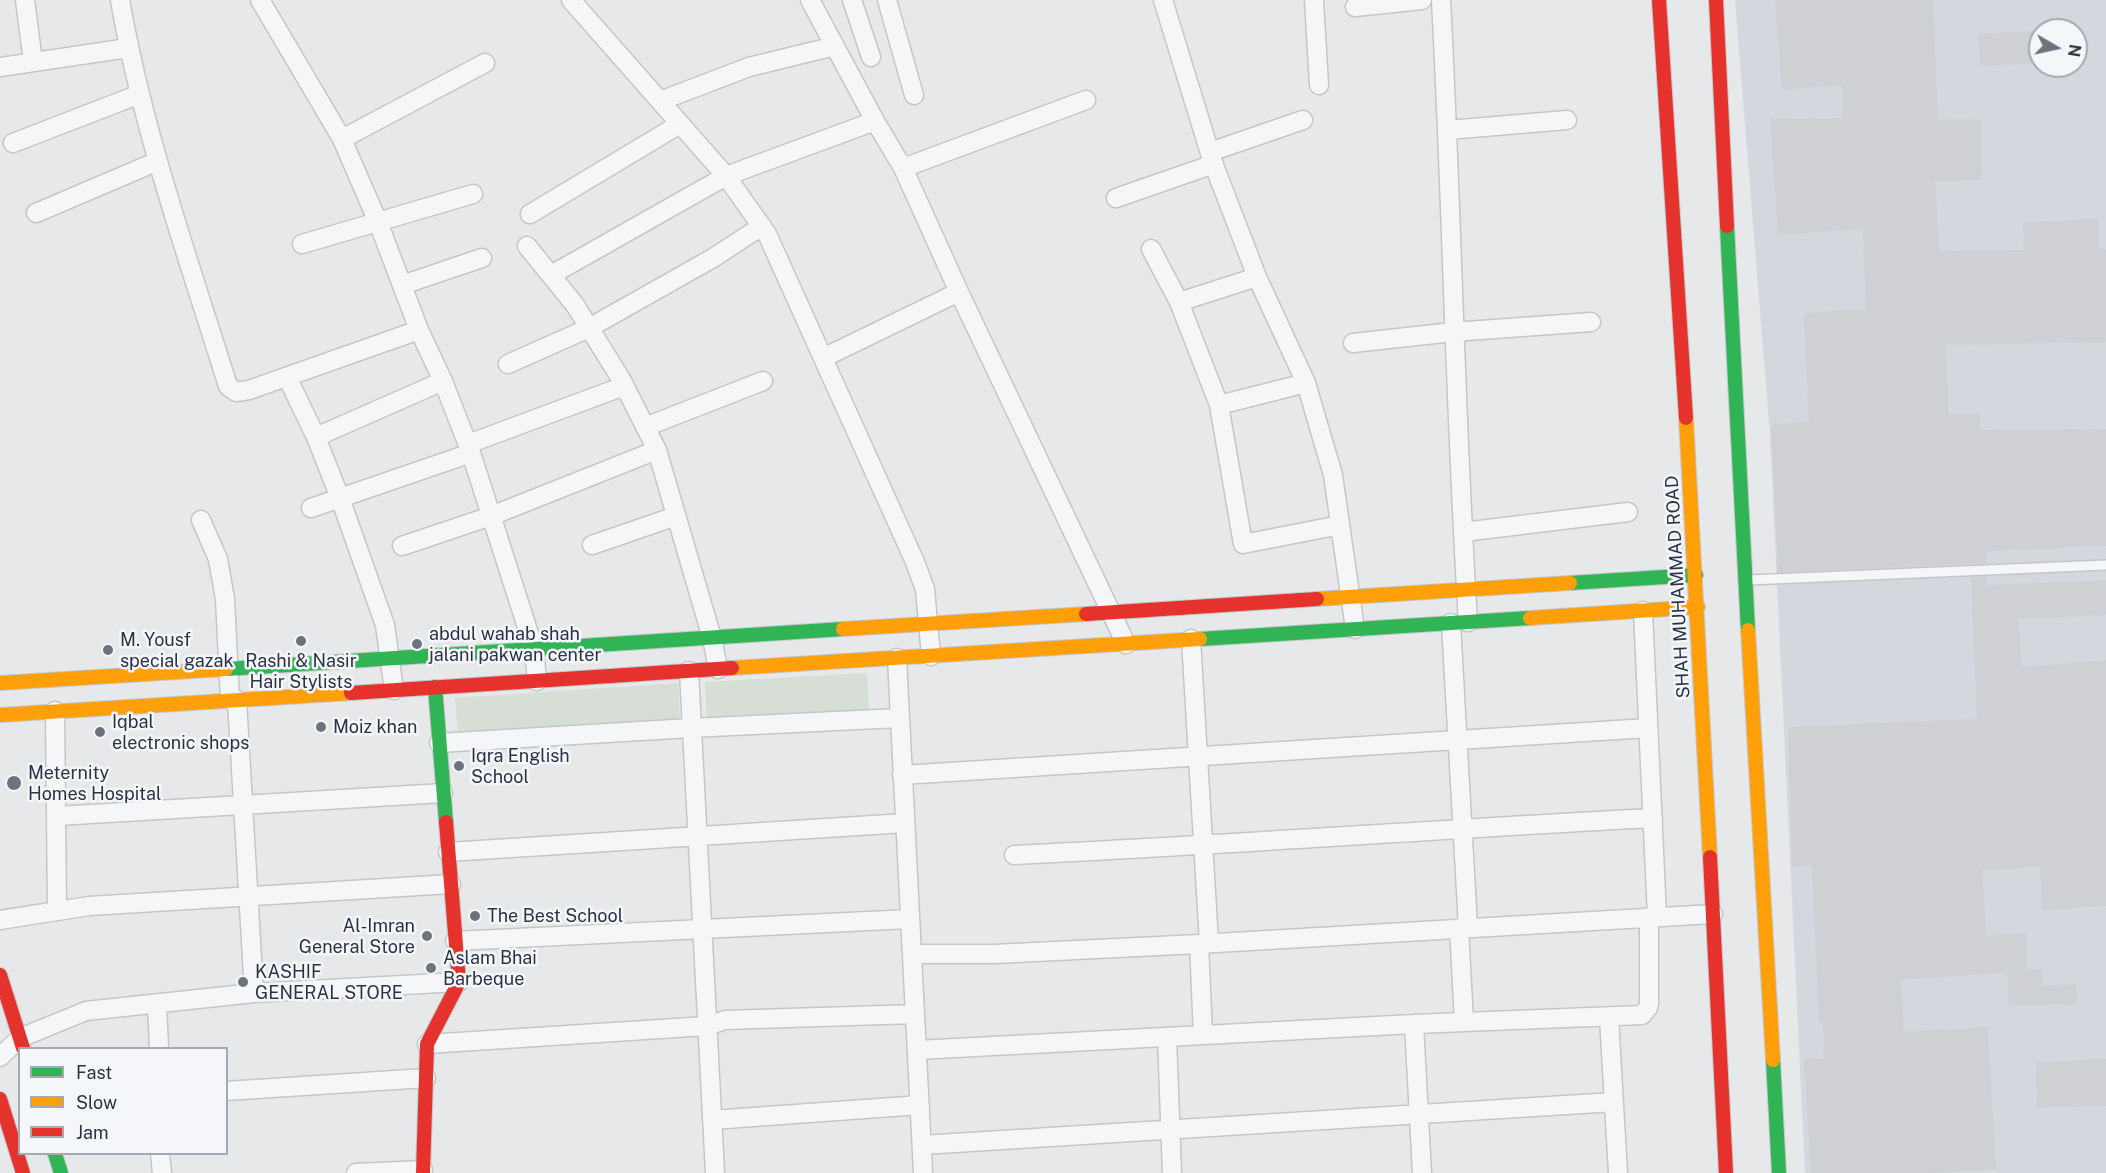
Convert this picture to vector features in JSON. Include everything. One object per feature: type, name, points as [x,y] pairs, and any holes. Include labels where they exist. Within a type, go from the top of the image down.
[{"type":"street","points":[[25,0],[33,62]]},
{"type":"street","points":[[120,0],[128,48],[173,219],[228,386],[236,392],[249,390],[419,330]]},
{"type":"street","points":[[260,0],[342,139],[378,222],[419,330],[443,381],[470,448],[534,649],[537,681]]},
{"type":"street","points":[[571,0],[726,176],[767,234],[915,561],[926,590],[931,656]]},
{"type":"street","points":[[810,0],[903,168],[959,292],[1126,644]]},
{"type":"street","points":[[852,0],[871,57]]},
{"type":"street","points":[[887,0],[914,95]]},
{"type":"street","points":[[1163,0],[1212,158],[1257,277],[1306,384],[1333,475],[1355,629]]},
{"type":"street","points":[[1314,0],[1319,85]]},
{"type":"street","points":[[1355,7],[1422,0]]},
{"type":"street","points":[[1441,0],[1448,129],[1453,332],[1466,590],[1460,622],[1457,741],[1462,828],[1464,1022]]},
{"type":"street","name":"SHAH MUHAMMAD ROAD","points":[[1659,0],[1698,607],[1726,1173]]},
{"type":"street","points":[[1716,0],[1745,580],[1779,1173]]},
{"type":"street","points":[[660,101],[749,67],[835,46]]},
{"type":"street","points":[[0,67],[128,48]]},
{"type":"street","points":[[342,139],[485,63]]},
{"type":"street","points":[[13,143],[140,94]]},
{"type":"street","points":[[903,168],[1086,100]]},
{"type":"street","points":[[1116,198],[1303,120]]},
{"type":"street","points":[[1448,129],[1567,120]]},
{"type":"street","points":[[551,275],[726,176],[875,121]]},
{"type":"street","points":[[530,214],[680,124]]},
{"type":"street","points":[[36,213],[158,161]]},
{"type":"street","points":[[302,244],[473,194]]},
{"type":"street","points":[[508,364],[590,328],[713,258],[762,226]]},
{"type":"street","points":[[527,246],[575,305],[590,328],[624,386],[657,450],[712,638],[718,669]]},
{"type":"street","points":[[1151,249],[1179,302],[1219,405],[1244,544],[1340,525]]},
{"type":"street","points":[[402,285],[482,258]]},
{"type":"street","points":[[1179,302],[1257,277]]},
{"type":"street","points":[[823,358],[959,292]]},
{"type":"street","points":[[1353,343],[1453,332],[1591,322]]},
{"type":"street","points":[[287,377],[316,437],[385,625],[394,690]]},
{"type":"street","points":[[316,437],[443,381]]},
{"type":"street","points":[[645,427],[763,381]]},
{"type":"street","points":[[1219,405],[1306,384]]},
{"type":"street","points":[[311,508],[470,448],[624,386]]},
{"type":"street","points":[[402,546],[491,516],[657,450]]},
{"type":"street","points":[[1463,532],[1628,512]]},
{"type":"street","points":[[592,545],[676,516]]},
{"type":"street","points":[[201,520],[218,559],[225,599],[242,805],[254,993]]},
{"type":"street","points":[[0,683],[1696,575]]},
{"type":"street","points":[[0,715],[1698,607]]},
{"type":"street","points":[[917,1050],[1414,1024],[1642,1015],[1648,1008],[1653,917],[1653,818],[1643,611]]},
{"type":"street","points":[[1191,639],[1204,846],[1203,1035]]},
{"type":"street","points":[[897,658],[923,1173]]},
{"type":"street","points":[[689,671],[715,1173]]},
{"type":"street","points":[[356,1173],[423,1172],[428,1044],[459,982],[435,687]]},
{"type":"street","points":[[55,711],[57,910]]},
{"type":"street","points":[[439,743],[899,718]]},
{"type":"street","points":[[902,775],[1648,728]]},
{"type":"street","points":[[57,816],[443,792]]},
{"type":"street","points":[[1014,855],[1204,846],[1462,828],[1653,818]]},
{"type":"street","points":[[448,852],[905,823]]},
{"type":"street","points":[[0,920],[57,910],[451,884]]},
{"type":"street","points":[[912,954],[994,954],[1204,944],[1713,914]]},
{"type":"street","points":[[455,941],[910,919]]},
{"type":"street","points":[[0,975],[21,1043]]},
{"type":"street","points":[[0,1058],[21,1043],[86,1011],[254,993],[459,982]]},
{"type":"street","points":[[157,1004],[159,1047]]},
{"type":"street","points":[[428,1044],[707,1026],[725,1020],[915,1014]]},
{"type":"street","points":[[1609,1018],[1618,1173]]},
{"type":"street","points":[[1414,1024],[1422,1173]]},
{"type":"street","points":[[1167,1037],[1173,1173]]},
{"type":"street","points":[[228,1091],[426,1078]]},
{"type":"street","points":[[0,1099],[23,1173]]},
{"type":"street","points":[[922,1145],[1614,1102]]},
{"type":"street","points":[[712,1120],[920,1105]]},
{"type":"street","points":[[55,1155],[61,1173]]},
{"type":"street","points":[[160,1155],[162,1173]]},
{"type":"lane","points":[[1745,580],[2106,565]]},
{"type":"shaded area","points":[[1735,0],[2106,0],[2106,1173],[1805,1173],[1770,435]]},
{"type":"shaded area","points":[[867,673],[869,710],[707,720],[705,682]]},
{"type":"shaded area","points":[[678,683],[680,721],[458,736],[455,698]]},
{"type":"building","points":[[1775,0],[1933,0],[1938,120],[1981,119],[1982,180],[1935,181],[1939,251],[2024,250],[2023,222],[2098,219],[2099,249],[2106,249],[2106,342],[1945,345],[1949,414],[1980,413],[1981,430],[2106,429],[2106,546],[1986,551],[1986,563],[1778,572],[1771,425],[1809,422],[1804,313],[1866,309],[1863,229],[1778,235],[1770,119],[1843,118],[1842,85],[1782,90]]},
{"type":"building","points":[[2028,32],[2028,64],[1980,66],[1978,34]]},
{"type":"building","points":[[1971,577],[1987,577],[1987,585],[2106,580],[2106,615],[2018,619],[2022,667],[2106,660],[2106,906],[2042,910],[2040,867],[1982,870],[1986,936],[2026,932],[2026,969],[2042,969],[2042,986],[2076,984],[2077,1004],[2009,1005],[2007,972],[1901,980],[1904,1032],[1988,1027],[1996,1169],[1926,1173],[1811,1173],[1804,1058],[1824,1059],[1823,1023],[1819,1023],[1812,865],[1792,868],[1788,727],[1977,719]]},
{"type":"building","points":[[2106,1059],[2106,1106],[2037,1108],[2036,1062]]},
{"type":"traffic: fast","points":[[1727,226],[1748,630]]},
{"type":"traffic: fast","points":[[1570,583],[1696,575]]},
{"type":"traffic: fast","points":[[1200,639],[1530,618]]},
{"type":"traffic: fast","points":[[226,669],[843,629]]},
{"type":"traffic: fast","points":[[435,687],[446,822]]},
{"type":"traffic: fast","points":[[1773,1060],[1779,1173]]},
{"type":"traffic: fast","points":[[55,1155],[61,1173]]},
{"type":"traffic: slow","points":[[1686,418],[1710,857]]},
{"type":"traffic: slow","points":[[1317,599],[1570,583]]},
{"type":"traffic: slow","points":[[1530,618],[1698,607]]},
{"type":"traffic: slow","points":[[843,629],[1086,614]]},
{"type":"traffic: slow","points":[[1748,630],[1773,1060]]},
{"type":"traffic: slow","points":[[732,668],[1200,639]]},
{"type":"traffic: slow","points":[[0,683],[226,669]]},
{"type":"traffic: slow","points":[[0,715],[351,693]]},
{"type":"traffic: jam","points":[[1659,0],[1686,418]]},
{"type":"traffic: jam","points":[[1716,0],[1727,226]]},
{"type":"traffic: jam","points":[[1086,614],[1317,599]]},
{"type":"traffic: jam","points":[[351,693],[732,668]]},
{"type":"traffic: jam","points":[[423,1173],[427,1044],[459,982],[446,822]]},
{"type":"traffic: jam","points":[[1710,857],[1726,1173]]},
{"type":"traffic: jam","points":[[0,975],[23,1047]]},
{"type":"traffic: jam","points":[[0,1099],[23,1173]]},
{"type":"place","name":"Rashi & Nasir Hair Stylists","points":[[301,641]]},
{"type":"place","name":"abdul wahab shah jalani pakwan center","points":[[417,644]]},
{"type":"place","name":"M. Yousf special gazak","points":[[108,650]]},
{"type":"place","name":"Moiz khan","points":[[321,727]]},
{"type":"place","name":"Iqbal electronic shops","points":[[100,732]]},
{"type":"place","name":"Iqra English School","points":[[459,766]]},
{"type":"place","name":"Meternity Homes Hospital","points":[[14,783]]},
{"type":"place","name":"The Best School","points":[[475,916]]},
{"type":"place","name":"Al-Imran General Store","points":[[427,936]]},
{"type":"place","name":"Aslam Bhai Barbeque","points":[[431,968]]},
{"type":"place","name":"KASHIF GENERAL STORE","points":[[243,982]]}]
